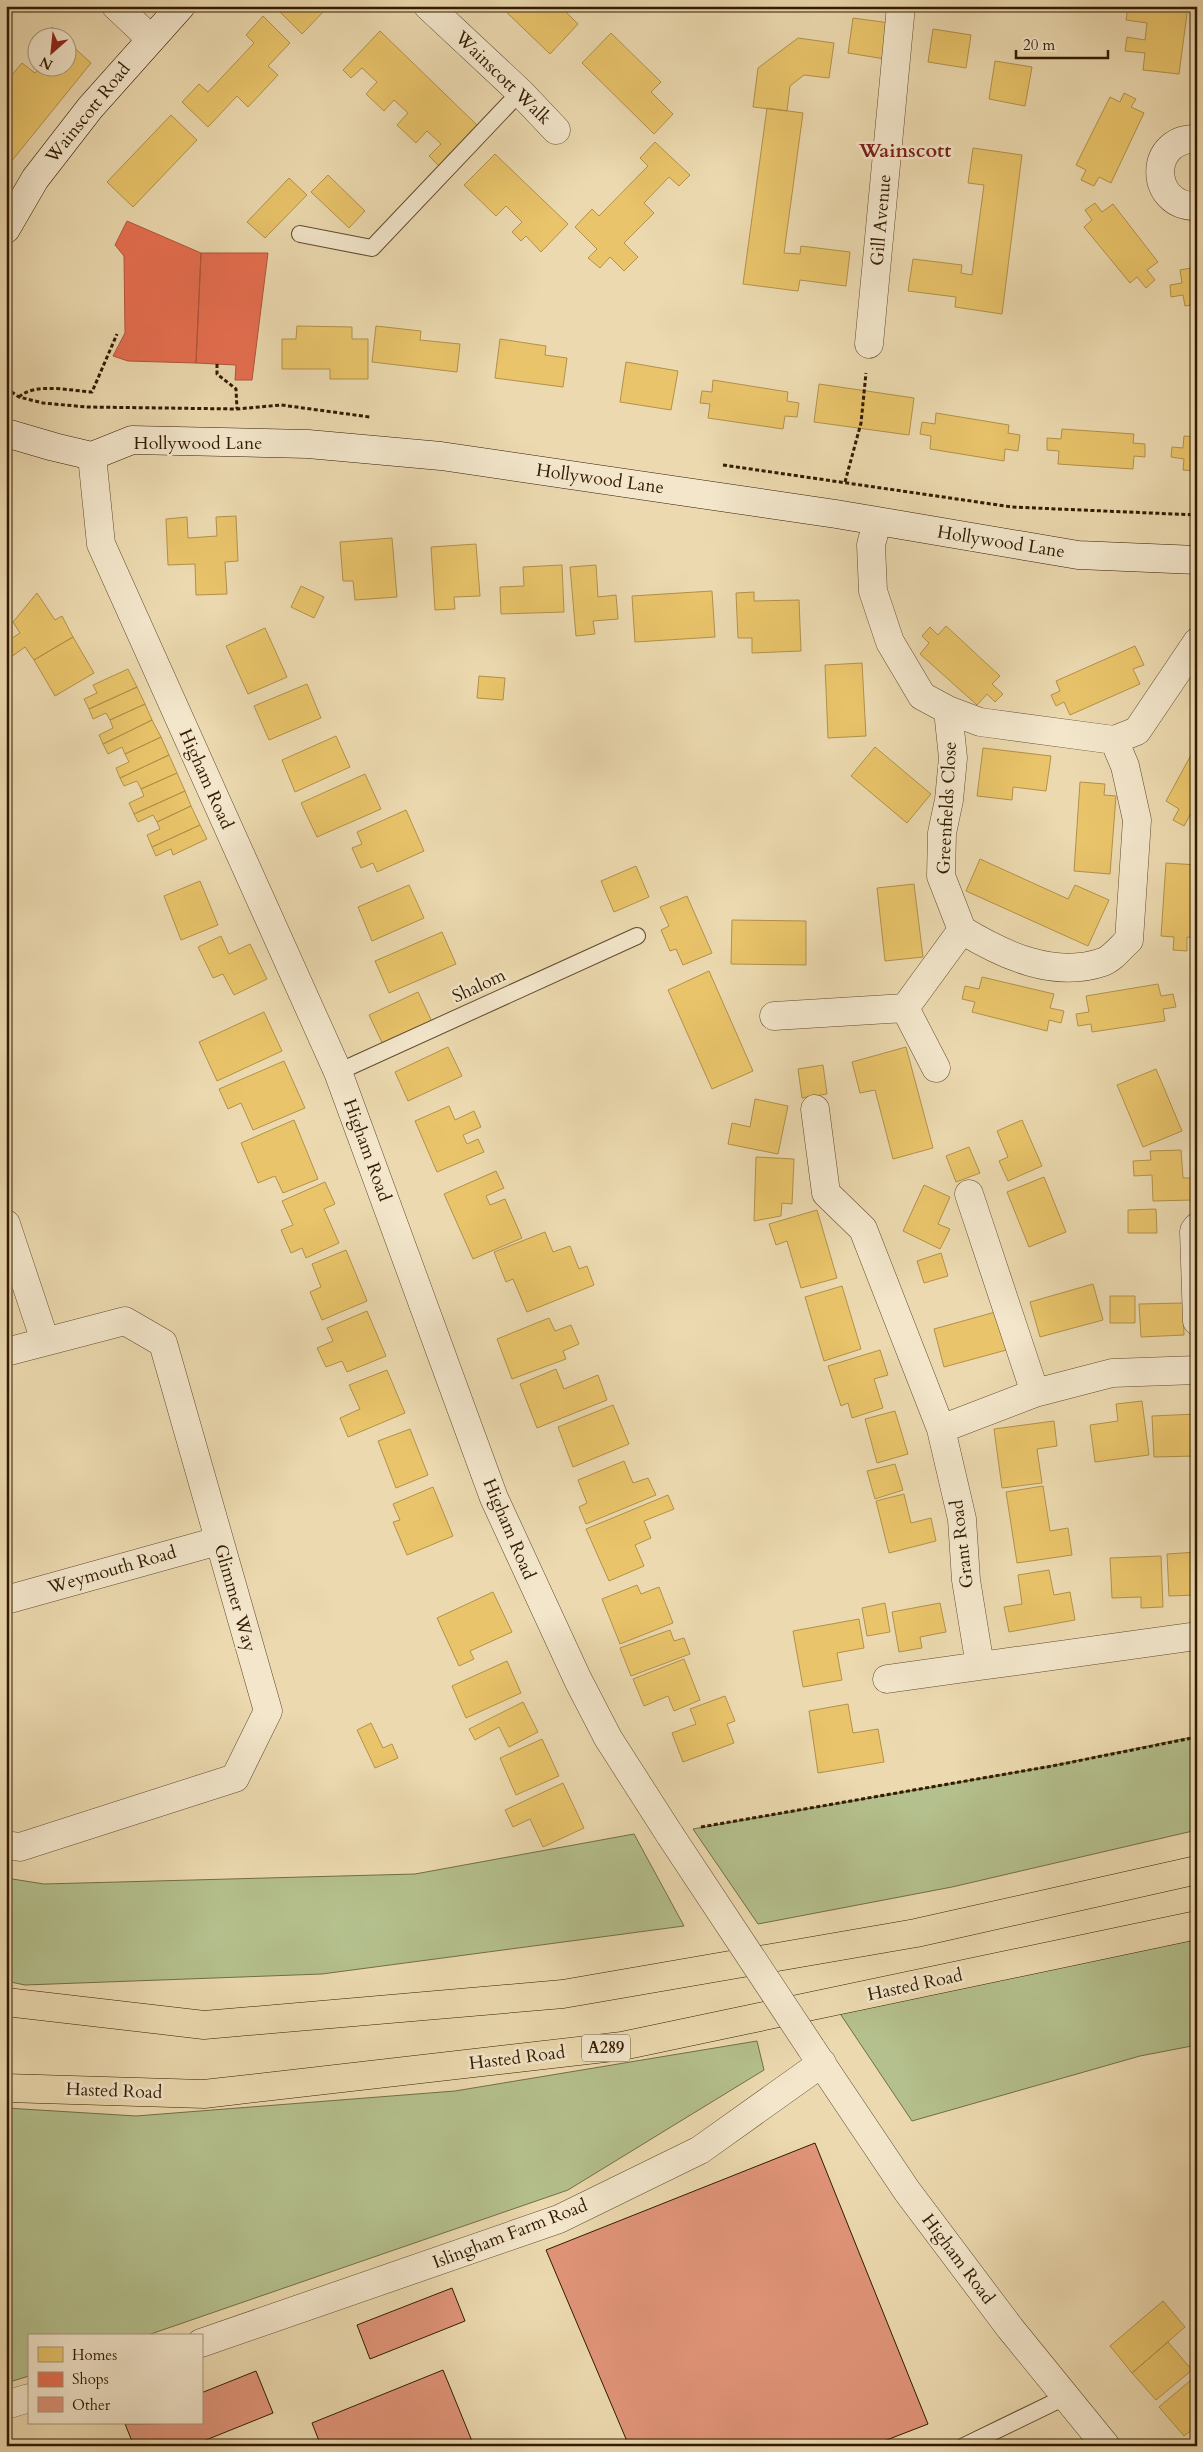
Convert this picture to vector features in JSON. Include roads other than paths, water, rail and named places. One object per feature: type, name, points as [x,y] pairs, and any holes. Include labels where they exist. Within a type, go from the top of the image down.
[{"type":"main road","points":[[6,2002],[204,2025],[563,1994],[916,1934],[1197,1870]]},
{"type":"main road","name":"Hasted Road","points":[[6,2088],[204,2094],[622,2046],[1197,1925]]},
{"type":"street","points":[[116,6],[151,39]]},
{"type":"street","name":"Wainscott Road","points":[[6,228],[35,179],[90,108],[181,6]]},
{"type":"street","name":"Wainscott Walk","points":[[428,6],[520,92],[556,130]]},
{"type":"street","name":"Gill Avenue","points":[[869,344],[901,6]]},
{"type":"street","points":[[1197,139],[1187,139],[1176,143],[1168,150],[1162,160],[1159,172],[1164,190],[1172,199],[1180,204],[1197,206]]},
{"type":"street","points":[[6,433],[92,456]]},
{"type":"street","name":"Hollywood Lane","points":[[92,456],[132,440],[308,444],[441,456],[836,514],[1078,555],[1197,560]]},
{"type":"street","name":"Higham Road","points":[[92,456],[101,544],[338,1072],[494,1498],[578,1680],[608,1738],[669,1834],[907,2191],[1065,2396],[1106,2446]]},
{"type":"street","points":[[876,522],[872,545],[873,591],[890,642],[922,696],[948,710],[980,722],[1114,740],[1137,732],[1197,642]]},
{"type":"street","name":"Greenfields Close","points":[[948,710],[952,758],[949,800],[942,833],[941,876],[962,930]]},
{"type":"street","points":[[905,1008],[962,930],[1013,958],[1040,964],[1071,967],[1105,962],[1129,940],[1137,820],[1126,766],[1114,740]]},
{"type":"street","points":[[774,1016],[905,1008]]},
{"type":"street","points":[[905,1008],[936,1068]]},
{"type":"street","name":"Grant Road","points":[[815,1109],[826,1192],[863,1228],[941,1429],[962,1519],[966,1580],[980,1666]]},
{"type":"street","points":[[969,1194],[1035,1393]]},
{"type":"street","points":[[6,1224],[45,1341]]},
{"type":"street","points":[[1197,1226],[1194,1231],[1197,1321]]},
{"type":"street","name":"Glimmer Way","points":[[6,1352],[125,1321],[163,1343],[268,1711],[235,1778],[20,1847],[6,1846]]},
{"type":"street","points":[[941,1429],[1035,1393],[1112,1373],[1197,1370]]},
{"type":"street","name":"Weymouth Road","points":[[6,1600],[218,1541]]},
{"type":"street","points":[[887,1679],[1197,1636]]},
{"type":"street","name":"Islingham Farm Road","points":[[202,2344],[559,2219],[700,2150],[817,2056]]},
{"type":"street","points":[[6,2405],[28,2398]]},
{"type":"lane","points":[[300,234],[372,248],[520,92]]},
{"type":"lane","name":"Shalom","points":[[338,1072],[637,936]]},
{"type":"lane","points":[[964,2446],[1065,2396]]},
{"type":"district","name":"Wainscott","points":[[905,150]]}]
